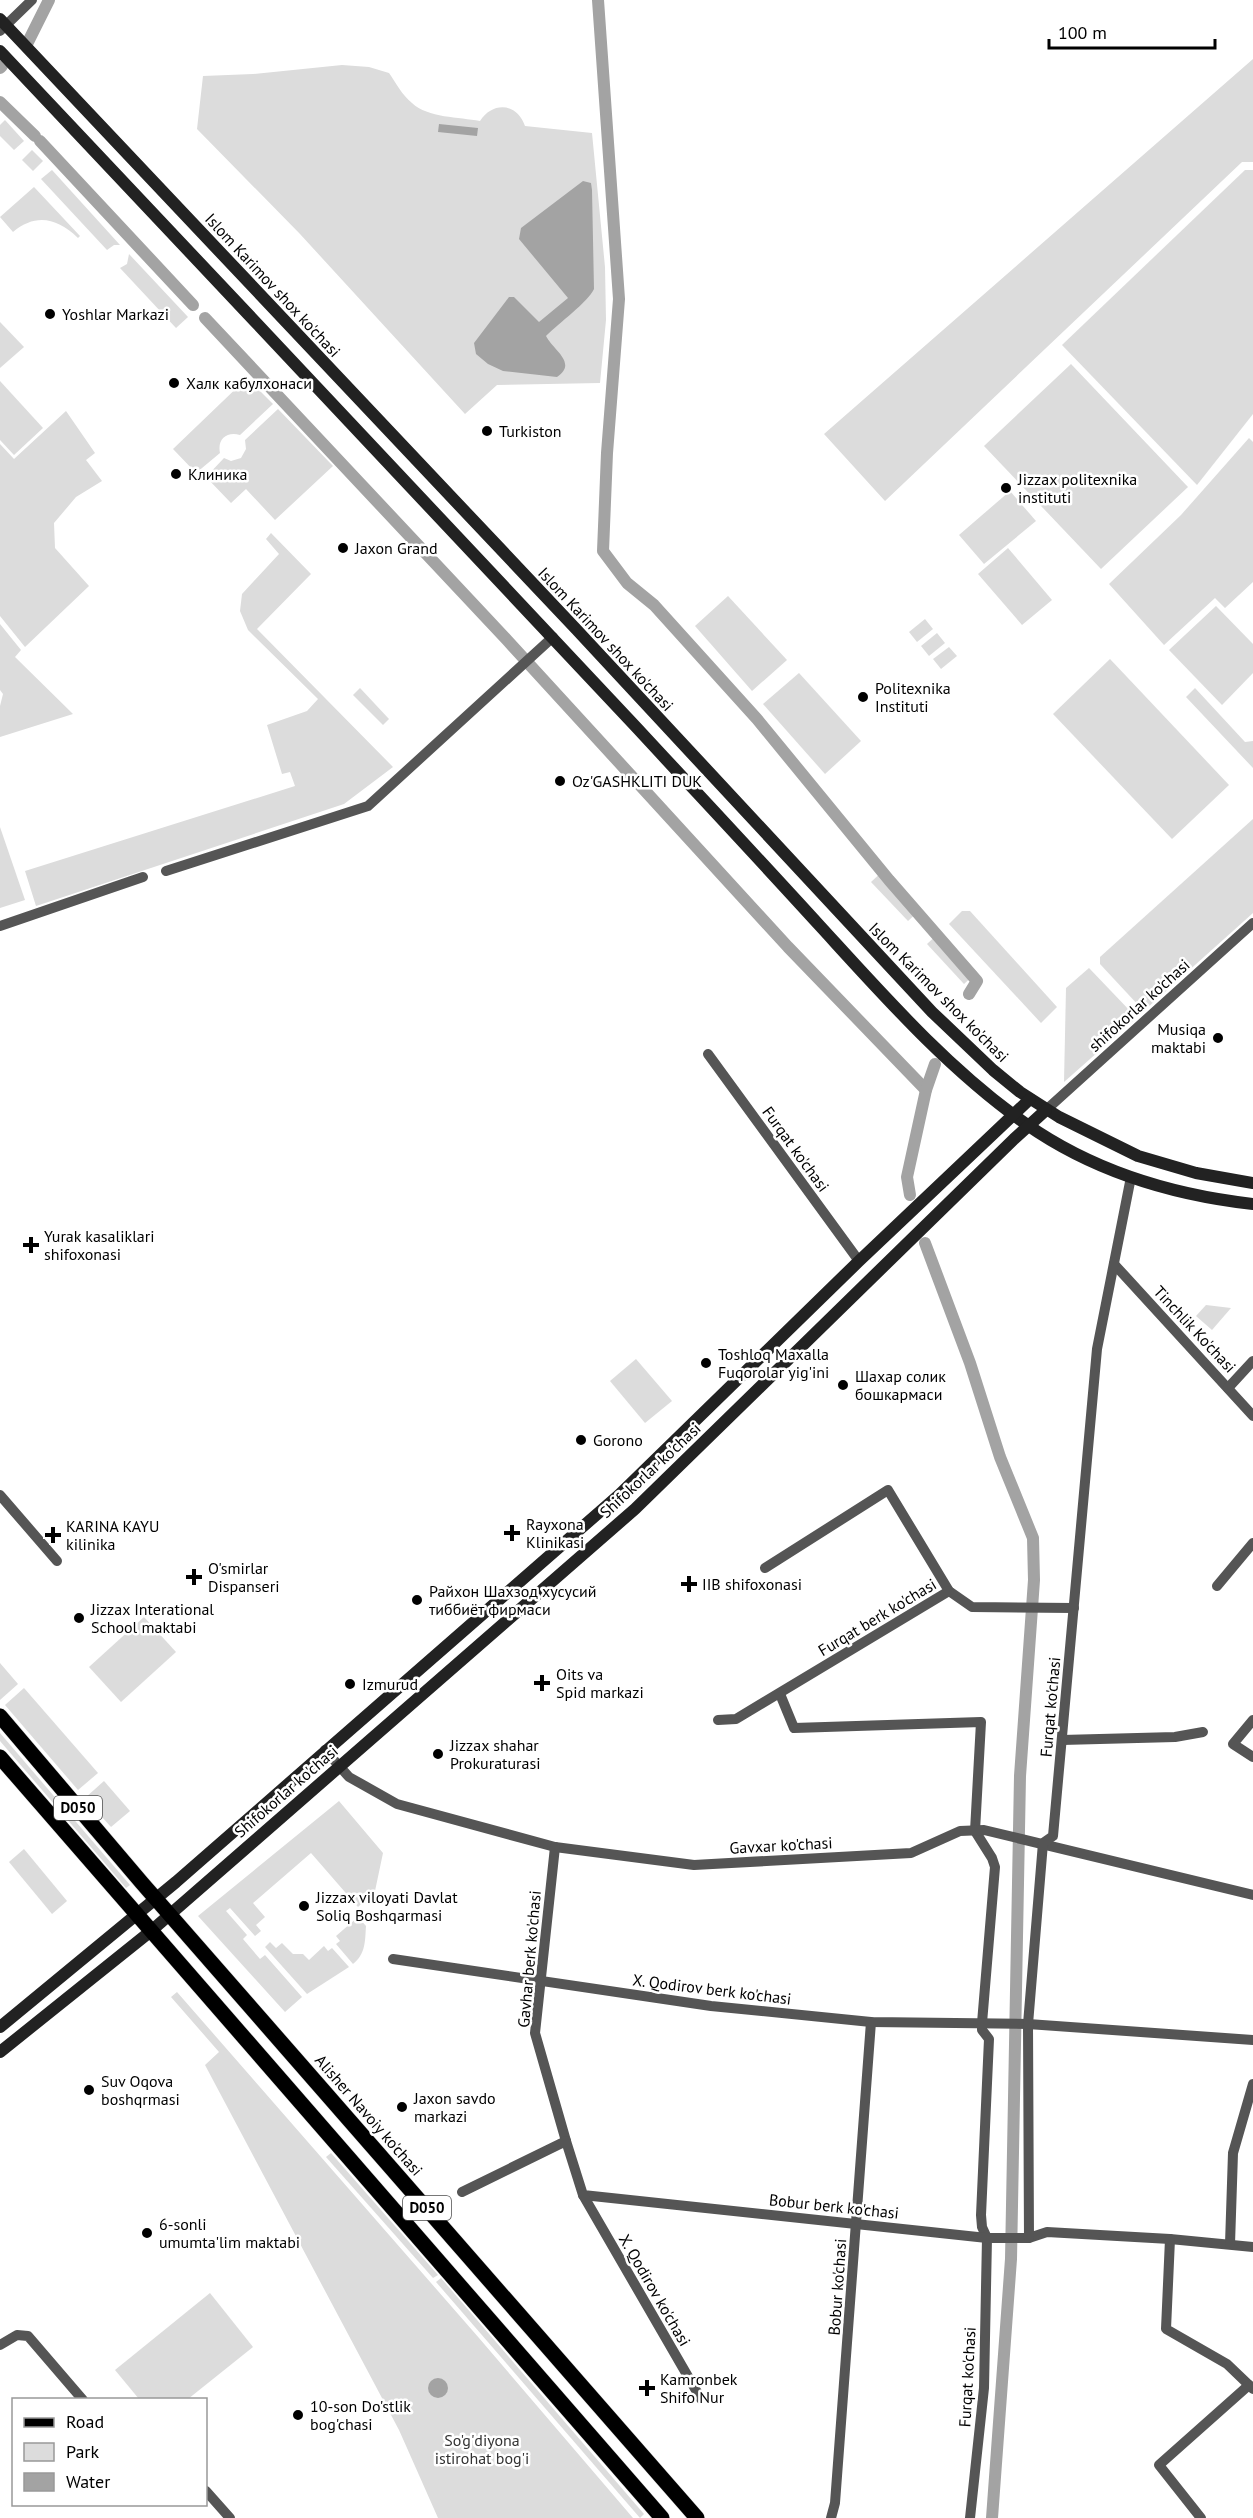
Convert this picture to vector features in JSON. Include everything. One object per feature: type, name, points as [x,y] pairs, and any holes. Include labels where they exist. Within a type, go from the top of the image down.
[{"type":"main road","name":"Islom Karimov shox ko'chasi","points":[[2,25],[576,629],[932,1012],[993,1070],[1046,1110],[1138,1156],[1196,1173],[1253,1183]]},
{"type":"main road","points":[[0,51],[553,637],[906,1019],[979,1087],[1014,1115],[1064,1148],[1131,1177],[1208,1199],[1253,1204]]},
{"type":"main road","name":"Shifokorlar ko'chasi","points":[[0,2027],[156,1899],[619,1496],[1030,1099]]},
{"type":"main road","name":"Shifokorlar ko'chasi","points":[[0,2052],[151,1931],[635,1509],[1046,1110]]},
{"type":"main road","name":"D050","points":[[0,1716],[156,1899]]},
{"type":"main road","name":"D050","points":[[0,1757],[662,2518]]},
{"type":"main road","name":"Alisher Navoiy ko'chasi","points":[[156,1899],[697,2518]]},
{"type":"street","points":[[2,25],[32,0]]},
{"type":"street","points":[[166,871],[368,806],[553,637]]},
{"type":"street","points":[[0,926],[143,877]]},
{"type":"street","name":"shifokorlar ko'chasi","points":[[1046,1110],[1253,923]]},
{"type":"street","name":"Furqat ko'chasi","points":[[708,1054],[860,1261]]},
{"type":"street","name":"Furqat ko'chasi","points":[[1029,2238],[1028,2024],[1043,1843],[1053,1836],[1097,1349],[1131,1177]]},
{"type":"street","name":"Tinchlik Ko'chasi","points":[[1114,1264],[1253,1416]]},
{"type":"street","points":[[1228,1388],[1253,1361]]},
{"type":"street","name":"Furqat berk ko'chasi","points":[[718,1720],[736,1719],[949,1591],[888,1490],[765,1568]]},
{"type":"street","points":[[0,1496],[57,1561]]},
{"type":"street","points":[[1216,1586],[1253,1543]]},
{"type":"street","points":[[949,1591],[972,1607],[1074,1608]]},
{"type":"street","points":[[780,1694],[794,1728],[981,1722],[975,1831]]},
{"type":"street","points":[[1253,1720],[1233,1744],[1253,1757]]},
{"type":"street","points":[[1062,1740],[1176,1737],[1203,1732]]},
{"type":"street","name":"Gavxar ko'chasi","points":[[325,1750],[349,1777],[397,1804],[555,1847],[694,1864],[911,1853],[960,1831],[975,1831],[1043,1843],[1253,1895]]},
{"type":"street","name":"Furqat ko'chasi","points":[[970,2518],[984,2388],[987,2238],[982,2227],[981,2215],[989,2039],[982,2030],[982,2023],[994,1867],[992,1857],[975,1831]]},
{"type":"street","name":"Gavhar berk ko'chasi","points":[[555,1847],[536,2033],[566,2141]]},
{"type":"street","name":"X. Qodirov berk ko'chasi","points":[[393,1959],[711,2006],[871,2022],[1028,2024],[1253,2040]]},
{"type":"street","name":"Bobur ko'chasi","points":[[831,2518],[835,2503],[871,2022]]},
{"type":"street","points":[[1230,2244],[1233,2153],[1253,2084]]},
{"type":"street","points":[[462,2192],[566,2141],[583,2196]]},
{"type":"street","name":"Bobur berk ko'chasi","points":[[583,2196],[987,2238],[1029,2238],[1047,2232],[1170,2239],[1253,2247]]},
{"type":"street","name":"X. Qodirov ko'chasi","points":[[583,2196],[701,2399]]},
{"type":"street","points":[[1170,2239],[1166,2329],[1227,2364],[1251,2387],[1159,2465],[1201,2518]]},
{"type":"street","points":[[0,2345],[16,2335],[28,2336],[81,2398]]},
{"type":"street","points":[[207,2492],[230,2518]]},
{"type":"green space","points":[[1253,59],[1253,162],[1242,162],[885,501],[824,434]]},
{"type":"green space","points":[[342,65],[369,67],[389,73],[408,100],[426,112],[480,121],[491,110],[504,107],[516,113],[525,126],[592,133],[605,267],[606,320],[600,383],[497,385],[465,414],[300,234],[197,129],[203,76],[253,74]]},
{"type":"green space","points":[[5,120],[24,141],[14,150],[0,136],[0,125]]},
{"type":"green space","points":[[32,150],[43,161],[33,171],[22,160]]},
{"type":"green space","points":[[52,170],[120,245],[114,245],[107,250],[41,179]]},
{"type":"green space","points":[[1245,170],[1253,170],[1253,414],[1197,485],[1062,345]]},
{"type":"green space","points":[[34,187],[80,236],[78,238],[62,226],[46,220],[30,222],[13,232],[0,217]]},
{"type":"green space","points":[[129,254],[188,317],[176,328],[120,268],[127,264]]},
{"type":"green space","points":[[0,322],[24,347],[0,368]]},
{"type":"green space","points":[[1071,364],[1188,487],[1101,569],[984,446]]},
{"type":"green space","points":[[247,378],[273,404],[240,435],[231,434],[224,437],[219,448],[220,453],[196,473],[173,449]]},
{"type":"green space","points":[[0,381],[43,428],[14,455],[0,440]]},
{"type":"green space","points":[[278,409],[333,466],[275,520],[246,489],[231,503],[206,477],[224,458],[231,461],[241,458],[246,449],[245,440]]},
{"type":"green space","points":[[66,411],[95,453],[86,460],[102,481],[76,497],[54,523],[55,548],[89,586],[25,647],[0,616],[0,444],[14,459]]},
{"type":"green space","points":[[1249,438],[1253,442],[1253,582],[1225,608],[1215,598],[1164,645],[1109,584],[1181,515]]},
{"type":"green space","points":[[1010,491],[1036,521],[984,564],[959,535]]},
{"type":"green space","points":[[271,533],[311,574],[257,629],[393,767],[344,804],[36,906],[25,871],[295,786],[290,772],[282,774],[267,725],[307,711],[318,699],[248,630],[240,611],[242,594],[279,554],[266,539]]},
{"type":"green space","points":[[1008,548],[1052,600],[1022,625],[978,574]]},
{"type":"green space","points":[[728,596],[787,660],[752,691],[695,626]]},
{"type":"green space","points":[[1216,606],[1253,644],[1253,673],[1222,705],[1169,650]]},
{"type":"green space","points":[[925,619],[933,629],[917,642],[909,632]]},
{"type":"green space","points":[[0,624],[21,650],[15,657],[73,714],[0,737],[0,706],[3,694],[0,690]]},
{"type":"green space","points":[[937,633],[945,643],[929,656],[921,646]]},
{"type":"green space","points":[[949,647],[957,656],[941,669],[933,659]]},
{"type":"green space","points":[[1110,659],[1229,785],[1172,839],[1053,714]]},
{"type":"green space","points":[[799,673],[861,741],[825,774],[763,704]]},
{"type":"green space","points":[[360,688],[389,719],[383,725],[353,695]]},
{"type":"green space","points":[[1195,688],[1245,742],[1253,741],[1253,768],[1186,697]]},
{"type":"green space","points":[[1253,819],[1253,913],[1147,1008],[1140,1007],[1100,964],[1100,957]]},
{"type":"green space","points":[[0,827],[25,900],[0,908]]},
{"type":"green space","points":[[884,870],[920,910],[908,921],[871,882]]},
{"type":"green space","points":[[962,911],[970,911],[1057,1007],[1041,1023],[949,924]]},
{"type":"green space","points":[[940,932],[977,972],[964,984],[927,944]]},
{"type":"green space","points":[[1089,968],[1132,1013],[1133,1021],[1064,1082],[1066,988]]},
{"type":"green space","points":[[1206,1305],[1231,1308],[1212,1330],[1196,1316]]},
{"type":"green space","points":[[636,1359],[672,1401],[645,1423],[610,1381]]},
{"type":"green space","points":[[144,1617],[176,1652],[121,1702],[89,1667]]},
{"type":"green space","points":[[0,1663],[18,1684],[0,1700]]},
{"type":"green space","points":[[24,1688],[98,1773],[78,1790],[5,1705]]},
{"type":"green space","points":[[0,1733],[130,1885],[126,1888],[0,1741]]},
{"type":"green space","points":[[104,1781],[130,1811],[111,1827],[85,1798]]},
{"type":"green space","points":[[339,1801],[383,1853],[375,1891],[358,1907],[311,1853],[253,1903],[265,1917],[256,1925],[261,1931],[255,1936],[230,1908],[226,1911],[247,1935],[243,1939],[260,1959],[265,1955],[302,1997],[285,2012],[198,1916]]},
{"type":"green space","points":[[24,1849],[67,1901],[52,1914],[9,1862]]},
{"type":"green space","points":[[358,1917],[366,1926],[365,1942],[363,1951],[353,1964],[336,1944],[340,1941],[336,1936]]},
{"type":"green space","points":[[270,1942],[276,1948],[282,1943],[293,1954],[303,1954],[309,1960],[324,1946],[328,1951],[332,1948],[349,1967],[307,1994],[265,1947]]},
{"type":"green space","name":"So'g'diyona istirohat bog'i","points":[[177,1992],[633,2518],[438,2518],[399,2430],[205,2065],[219,2052],[171,1997]]},
{"type":"green space","points":[[331,2153],[438,2275],[433,2278],[326,2157]]},
{"type":"green space","points":[[441,2278],[644,2514],[640,2518],[436,2282]]},
{"type":"green space","points":[[210,2293],[253,2347],[189,2398],[138,2398],[115,2370]]},
{"type":"water","points":[[439,124],[478,128],[477,136],[438,132]]},
{"type":"water","points":[[583,181],[591,183],[592,190],[594,289],[580,306],[546,336],[565,362],[563,372],[557,377],[503,371],[488,364],[476,354],[474,343],[509,297],[514,297],[539,322],[568,298],[519,239],[521,228]]},
{"type":"water","points":[[438,2378],[445,2381],[448,2388],[445,2395],[438,2398],[431,2395],[428,2388],[431,2381]]},
{"type":"waterway","points":[[28,42],[49,0]]},
{"type":"waterway","points":[[598,0],[619,299],[607,453],[603,551],[627,583],[654,605],[757,719],[889,880],[977,981],[969,994]]},
{"type":"waterway","points":[[0,102],[35,136]]},
{"type":"waterway","points":[[40,141],[193,305]]},
{"type":"waterway","points":[[205,318],[507,640],[788,947],[926,1090]]},
{"type":"waterway","points":[[910,1195],[907,1177],[926,1090],[935,1064]]},
{"type":"waterway","points":[[925,1243],[970,1363],[1000,1457],[1033,1538],[1034,1580],[1020,1776],[1011,2259],[992,2518]]},
{"type":"place","name":"Yoshlar Markazi","points":[[50,314]]},
{"type":"place","name":"Халк кабулхонаси","points":[[174,383]]},
{"type":"place","name":"Turkiston","points":[[487,431]]},
{"type":"place","name":"Клиника","points":[[176,474]]},
{"type":"place","name":"Jizzax politexnika instituti","points":[[1006,488]]},
{"type":"place","name":"Jaxon Grand","points":[[343,548]]},
{"type":"place","name":"Politexnika Instituti","points":[[863,697]]},
{"type":"place","name":"Oz'GASHKLITI DUK","points":[[560,781]]},
{"type":"place","name":"Musiqa maktabi","points":[[1218,1038]]},
{"type":"place","name":"Yurak kasaliklari shifoxonasi","points":[[31,1245]]},
{"type":"place","name":"Toshloq Maxalla Fuqorolar yig'ini","points":[[706,1363]]},
{"type":"place","name":"Шахар солик бошкармаси","points":[[843,1385]]},
{"type":"place","name":"Gorono","points":[[581,1440]]},
{"type":"place","name":"Rayxona Klinikasi","points":[[512,1533]]},
{"type":"place","name":"KARINA KAYU kilinika","points":[[53,1535]]},
{"type":"place","name":"O'smirlar Dispanseri","points":[[194,1577]]},
{"type":"place","name":"IIB shifoxonasi","points":[[689,1584]]},
{"type":"place","name":"Райхон Шахзод хусусий тиббиёт фирмаси","points":[[417,1600]]},
{"type":"place","name":"Jizzax Interational School maktabi","points":[[79,1618]]},
{"type":"place","name":"Oits va Spid markazi","points":[[542,1683]]},
{"type":"place","name":"Izmurud","points":[[350,1684]]},
{"type":"place","name":"Jizzax shahar Prokuraturasi","points":[[438,1754]]},
{"type":"place","name":"Jizzax viloyati Davlat Soliq Boshqarmasi","points":[[304,1906]]},
{"type":"place","name":"Suv Oqova boshqrmasi","points":[[89,2090]]},
{"type":"place","name":"Jaxon savdo markazi","points":[[402,2107]]},
{"type":"place","name":"6-sonli umumta'lim maktabi","points":[[147,2233]]},
{"type":"place","name":"Kamronbek Shifo Nur","points":[[647,2388]]},
{"type":"place","name":"10-son Do'stlik bog'chasi","points":[[298,2415]]}]
